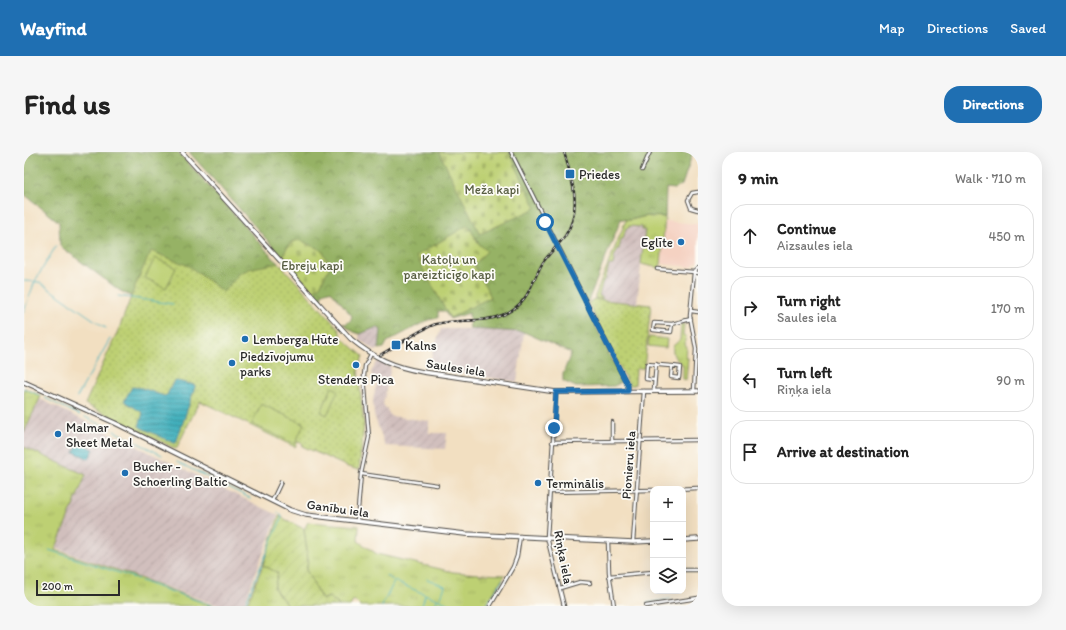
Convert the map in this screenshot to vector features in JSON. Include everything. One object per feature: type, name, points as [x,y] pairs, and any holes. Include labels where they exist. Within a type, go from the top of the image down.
[{"type":"street","name":"Saules iela","points":[[182,152],[351,339],[371,354],[386,362],[405,369],[556,392],[644,390],[696,391]]},
{"type":"street","points":[[511,152],[628,386],[628,391]]},
{"type":"street","points":[[642,170],[650,152]]},
{"type":"street","points":[[698,192],[692,193],[688,200],[691,208],[698,210]]},
{"type":"street","points":[[696,391],[697,358],[690,311],[694,272],[698,268]]},
{"type":"street","points":[[656,269],[698,273]]},
{"type":"street","points":[[690,311],[698,312]]},
{"type":"street","points":[[672,324],[671,332],[653,330],[654,323],[672,324],[691,319]]},
{"type":"street","points":[[357,521],[362,474],[369,437],[364,376],[365,366],[371,354]]},
{"type":"street","points":[[654,380],[646,379],[647,364],[656,364],[672,366],[680,367],[679,378],[671,377],[672,366]]},
{"type":"street","points":[[654,390],[656,364]]},
{"type":"street","name":"Ganību iela","points":[[24,382],[115,423],[290,510],[306,514],[357,521],[465,534],[633,542],[650,541]]},
{"type":"street","name":"Pionieru iela","points":[[633,542],[644,390]]},
{"type":"street","name":"Riņķa iela","points":[[556,392],[547,537],[564,606]]},
{"type":"street","points":[[612,422],[612,441]]},
{"type":"street","points":[[552,442],[698,440]]},
{"type":"street","points":[[362,474],[437,485]]},
{"type":"street","points":[[272,501],[281,482]]},
{"type":"street","points":[[686,489],[698,488]]},
{"type":"street","points":[[550,492],[650,490]]},
{"type":"street","points":[[490,606],[513,567],[517,556],[520,536]]},
{"type":"street","points":[[686,540],[698,539]]},
{"type":"street","points":[[608,541],[609,576],[614,606]]},
{"type":"street","points":[[686,570],[698,570]]},
{"type":"street","points":[[609,576],[650,572]]},
{"type":"street","points":[[560,588],[580,582],[590,583]]},
{"type":"street","points":[[646,606],[698,598]]},
{"type":"shaded area","name":"Eglīte","points":[[665,221],[698,224],[698,261],[691,267],[662,264]]},
{"type":"shaded area","points":[[629,226],[642,227],[645,230],[637,303],[602,299],[602,297],[599,297],[603,281],[626,228]]},
{"type":"shaded area","points":[[377,326],[381,330],[379,349],[375,351],[359,339],[360,334]]},
{"type":"shaded area","points":[[441,329],[479,329],[524,332],[517,382],[430,368],[432,354]]},
{"type":"shaded area","points":[[378,361],[391,367],[383,404],[391,416],[429,421],[429,433],[447,433],[445,449],[385,446],[374,415],[373,400],[378,378],[373,377],[371,372]]},
{"type":"shaded area","points":[[40,399],[278,515],[243,606],[220,606],[55,548],[86,475],[24,447],[24,432]]},
{"type":"green space","points":[[24,152],[178,152],[329,320],[166,315],[119,290],[60,246],[59,222],[24,194]]},
{"type":"green space","points":[[189,152],[693,152],[682,185],[674,189],[666,188],[665,217],[646,216],[630,220],[621,219],[586,306],[622,379],[620,383],[614,386],[576,387],[563,381],[563,374],[571,353],[524,332],[470,329],[469,313],[450,319],[444,311],[438,311],[438,318],[428,320],[387,342],[384,348],[379,349],[381,330],[377,327],[360,334],[354,332],[342,323],[346,324],[349,321],[350,322],[352,316],[332,292],[328,291],[323,293],[321,297],[322,302]]},
{"type":"green space","name":"Meža kapi","points":[[439,152],[509,152],[536,208],[480,234]]},
{"type":"green space","points":[[646,216],[665,217],[661,264],[659,268],[641,264],[645,230],[642,230],[642,227],[629,226],[629,228],[626,228],[623,239],[621,239],[619,249],[617,249],[615,254],[613,265],[609,265],[605,281],[603,281],[599,296],[602,297],[602,299],[595,299],[626,220]]},
{"type":"green space","name":"Katoļu un pareizticīgo kapi","points":[[468,225],[479,244],[487,251],[474,265],[491,297],[450,318],[416,256]]},
{"type":"green space","name":"Ebreju kapi","points":[[300,240],[323,251],[330,266],[320,286],[313,291],[282,256],[291,242]]},
{"type":"green space","name":"Piedzīvojumu parks","points":[[151,251],[189,266],[223,292],[240,273],[252,268],[279,263],[339,329],[341,337],[363,356],[358,370],[364,425],[359,470],[348,467],[302,446],[303,444],[298,442],[295,447],[200,401],[176,449],[85,404],[120,326],[137,281]]},
{"type":"green space","points":[[155,258],[176,268],[166,288],[145,278]]},
{"type":"green space","points":[[594,299],[651,305],[644,368],[636,369],[635,385],[629,385],[588,303]]},
{"type":"green space","points":[[681,324],[684,324],[683,335],[686,336],[686,358],[688,358],[686,380],[683,379],[683,365],[676,359],[673,352],[673,346],[680,340]]},
{"type":"green space","points":[[649,337],[667,339],[666,348],[648,346]]},
{"type":"green space","points":[[332,387],[338,390],[327,415],[321,412]]},
{"type":"green space","points":[[24,388],[41,396],[24,432]]},
{"type":"green space","points":[[261,404],[304,424],[295,444],[252,424]]},
{"type":"green space","points":[[24,447],[86,475],[55,550],[123,572],[214,606],[24,606]]},
{"type":"green space","points":[[279,516],[304,529],[308,560],[306,570],[322,600],[329,597],[340,606],[288,606],[274,588],[278,573],[263,565]]},
{"type":"green space","points":[[308,522],[359,526],[358,541],[377,554],[453,572],[479,575],[505,575],[485,606],[360,606],[354,600],[350,606],[340,606],[329,597],[322,600],[306,570],[308,560],[304,529]]},
{"type":"green space","points":[[263,565],[278,573],[274,588],[288,606],[246,606]]},
{"type":"water","points":[[177,381],[195,385],[195,387],[176,443],[174,443],[140,427],[143,413],[124,401],[132,387],[142,388],[164,396],[167,395],[173,382]]},
{"type":"water","points":[[79,442],[94,449],[89,459],[74,452]]},
{"type":"waterway","points":[[24,311],[35,281],[56,246]]},
{"type":"waterway","points":[[24,281],[39,282],[106,328]]},
{"type":"waterway","points":[[118,296],[173,304]]},
{"type":"waterway","points":[[77,397],[110,339]]},
{"type":"waterway","points":[[24,388],[41,396]]},
{"type":"waterway","points":[[45,398],[80,415]]},
{"type":"waterway","points":[[85,417],[110,429]]},
{"type":"waterway","points":[[114,431],[162,455]]},
{"type":"waterway","points":[[177,462],[250,498]]},
{"type":"waterway","points":[[244,606],[282,517],[278,512]]},
{"type":"waterway","points":[[49,550],[138,579]]},
{"type":"waterway","points":[[386,576],[398,583],[454,606]]},
{"type":"waterway","points":[[427,579],[445,586],[440,600]]},
{"type":"waterway","points":[[486,606],[503,580]]},
{"type":"waterway","points":[[141,581],[214,606]]},
{"type":"waterway","points":[[382,606],[394,582]]},
{"type":"waterway","points":[[422,606],[425,595]]},
{"type":"waterway","points":[[647,603],[670,599]]},
{"type":"waterway","points":[[434,606],[437,600]]},
{"type":"railway","points":[[380,355],[430,326],[445,322],[480,320],[497,317],[513,309],[524,299],[544,260],[565,236],[574,215],[575,205],[573,184],[564,152]]},
{"type":"place","name":"Priedes","points":[[570,174]]},
{"type":"place","name":"Eglīte","points":[[681,242]]},
{"type":"place","name":"Lemberga Hūte","points":[[245,339]]},
{"type":"place","name":"Kalns","points":[[396,345]]},
{"type":"place","name":"Piedzīvojumu parks","points":[[232,363]]},
{"type":"place","name":"Stenders Pica","points":[[356,365]]},
{"type":"place","name":"Malmar Sheet Metal","points":[[58,434]]},
{"type":"place","name":"Bucher - Schoerling Baltic","points":[[125,473]]},
{"type":"place","name":"Terminālis","points":[[538,483]]},
{"type":"route","points":[[545,222],[628,386],[628,391],[556,392],[554,428]]}]
